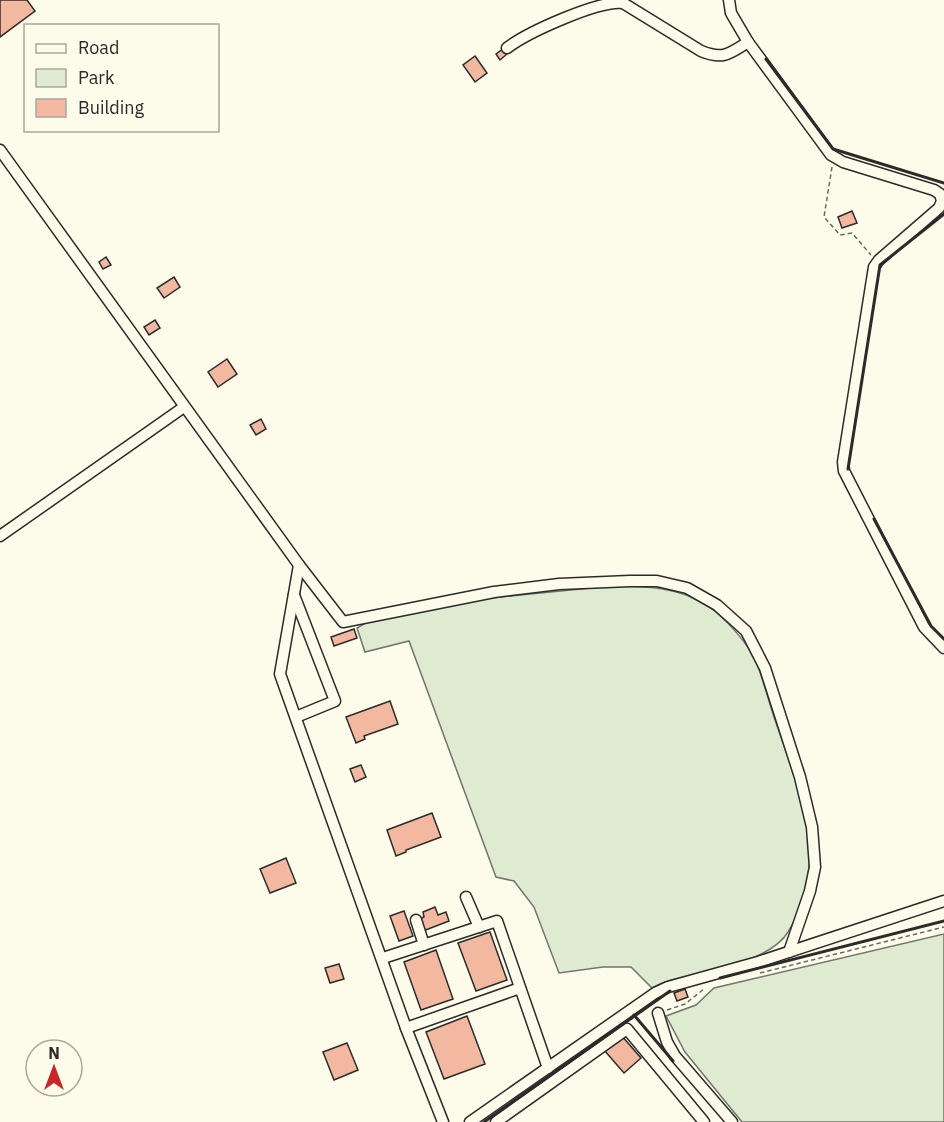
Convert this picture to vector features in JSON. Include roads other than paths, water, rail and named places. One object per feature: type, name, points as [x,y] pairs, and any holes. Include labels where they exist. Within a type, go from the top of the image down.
[{"type":"lane","points":[[729,0],[731,13],[748,42],[831,155],[928,187],[940,194],[942,201],[939,208],[874,267],[843,462],[844,471],[924,627],[944,648]]},
{"type":"lane","points":[[507,48],[524,35],[593,6],[616,1],[624,3],[701,51],[714,56],[730,54],[748,42]]},
{"type":"lane","points":[[0,150],[299,565],[343,622],[494,592],[559,584],[657,581],[687,588],[717,605],[746,631],[765,668],[800,777],[812,827],[815,867],[810,891],[789,952]]},
{"type":"lane","points":[[0,536],[184,406]]},
{"type":"lane","points":[[299,565],[280,674],[383,958],[406,1028],[443,1122]]},
{"type":"lane","points":[[294,595],[335,701],[296,717]]},
{"type":"lane","points":[[466,897],[478,927]]},
{"type":"lane","points":[[470,1122],[655,993],[944,901]]},
{"type":"lane","points":[[416,920],[424,945]]},
{"type":"lane","points":[[383,958],[496,921],[548,1068]]},
{"type":"lane","points":[[406,1028],[520,988]]},
{"type":"lane","points":[[658,1013],[667,1042],[675,1056],[732,1122]]},
{"type":"lane","points":[[496,1122],[627,1029],[704,1122]]}]
